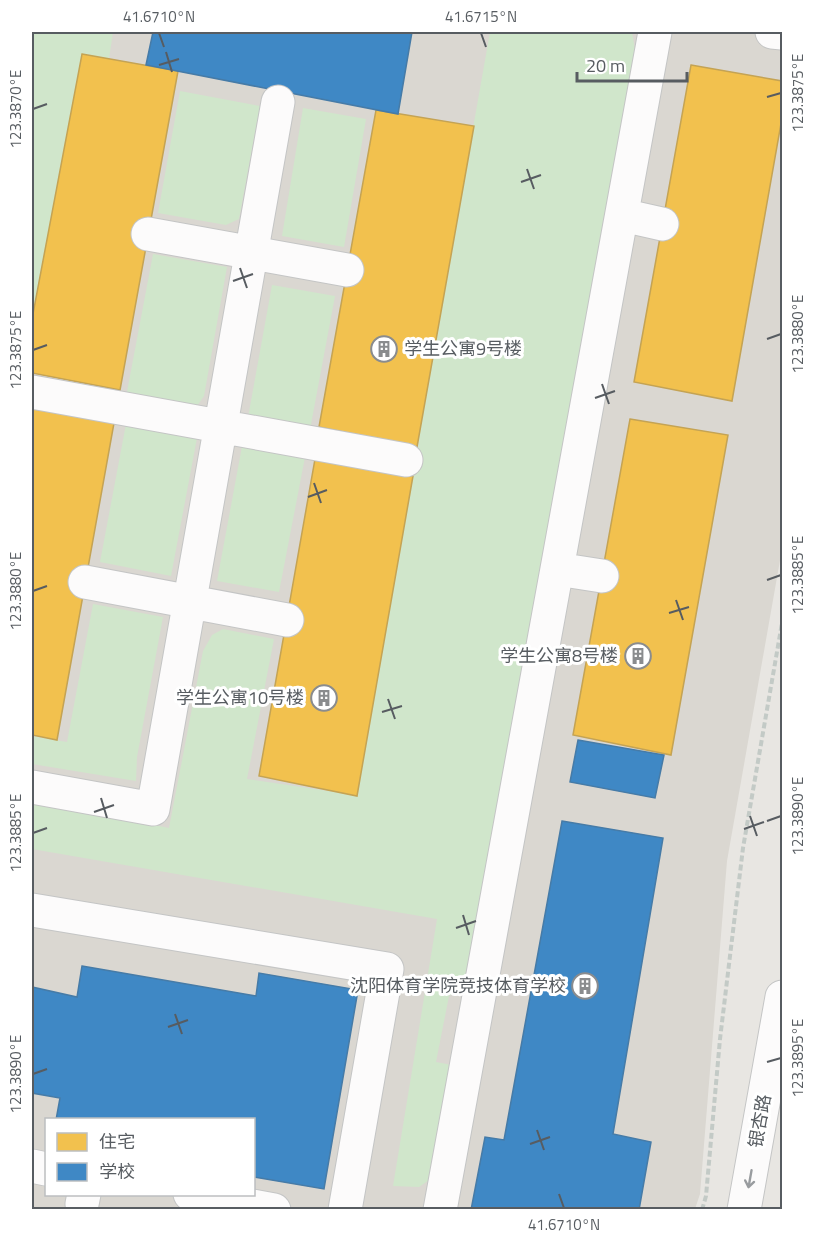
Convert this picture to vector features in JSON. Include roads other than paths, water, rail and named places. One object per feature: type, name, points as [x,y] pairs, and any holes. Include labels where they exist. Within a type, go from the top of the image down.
[{"type":"street","points":[[413,1209],[442,1198],[655,32]]},
{"type":"street","points":[[772,32],[783,33]]},
{"type":"street","points":[[32,787],[153,809],[278,102]]},
{"type":"street","points":[[622,215],[662,224]]},
{"type":"street","points":[[148,234],[347,270]]},
{"type":"street","points":[[32,392],[406,460]]},
{"type":"street","points":[[557,569],[602,576]]},
{"type":"street","points":[[85,582],[286,620]]},
{"type":"street","points":[[32,910],[387,969],[345,1209]]},
{"type":"street","name":"银杏路","points":[[744,1209],[783,998]]},
{"type":"street","points":[[201,1196],[274,1209]]},
{"type":"place","name":"学生公寓9号楼","points":[[384,349]]},
{"type":"place","name":"学生公寓8号楼","points":[[638,656]]},
{"type":"place","name":"学生公寓10号楼","points":[[324,698]]},
{"type":"place","name":"沈阳体育学院竞技体育学校","points":[[585,986]]}]
